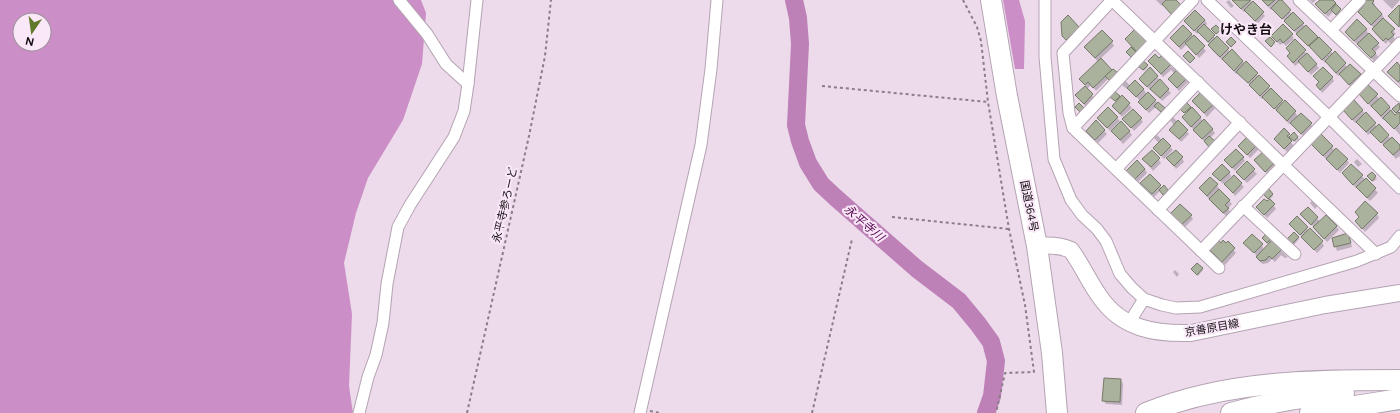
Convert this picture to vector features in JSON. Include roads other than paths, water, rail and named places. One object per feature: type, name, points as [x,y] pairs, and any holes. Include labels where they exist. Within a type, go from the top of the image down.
[{"type":"highway","name":"国道364号","points":[[991,0],[1007,96],[1036,246],[1052,352],[1057,413]]},
{"type":"highway","points":[[1146,413],[1206,393],[1250,386],[1301,382],[1400,380]]},
{"type":"highway","points":[[1231,413],[1317,395],[1400,388]]},
{"type":"highway","points":[[1310,413],[1400,399]]},
{"type":"main road","name":"京善原目線","points":[[1036,246],[1058,246],[1071,250],[1100,298],[1112,311],[1129,323],[1145,329],[1172,334],[1191,333],[1324,305],[1400,293]]},
{"type":"street","points":[[399,0],[427,34],[446,64],[468,84]]},
{"type":"street","points":[[359,413],[368,377],[376,355],[383,323],[387,284],[398,227],[410,205],[454,137],[464,111],[477,0]]},
{"type":"street","points":[[640,413],[701,145],[711,69],[717,0]]},
{"type":"street","points":[[1045,0],[1046,58],[1054,158],[1071,200],[1082,215],[1097,229],[1106,241],[1120,274],[1144,299],[1176,308],[1200,307],[1357,261],[1390,247],[1400,236]]},
{"type":"street","points":[[1219,268],[1073,128],[1069,113],[1064,53],[1112,0],[1376,254]]},
{"type":"street","points":[[1073,128],[1193,0]]},
{"type":"street","points":[[1207,0],[1329,117],[1400,188]]},
{"type":"street","points":[[1299,0],[1400,96]]},
{"type":"street","points":[[1331,30],[1360,0]]},
{"type":"street","points":[[1201,251],[1400,43]]},
{"type":"street","points":[[1116,169],[1198,82]]},
{"type":"street","points":[[1158,210],[1240,122]]},
{"type":"street","points":[[1243,206],[1295,254]]},
{"type":"street","points":[[1129,323],[1144,299]]},
{"type":"waterway","name":"永平寺川","points":[[794,0],[798,18],[800,44],[796,125],[808,163],[821,184],[836,198],[917,269],[959,301],[991,342],[996,361],[992,396],[986,413]]},
{"type":"district","name":"けやき台","points":[[1246,29]]}]
